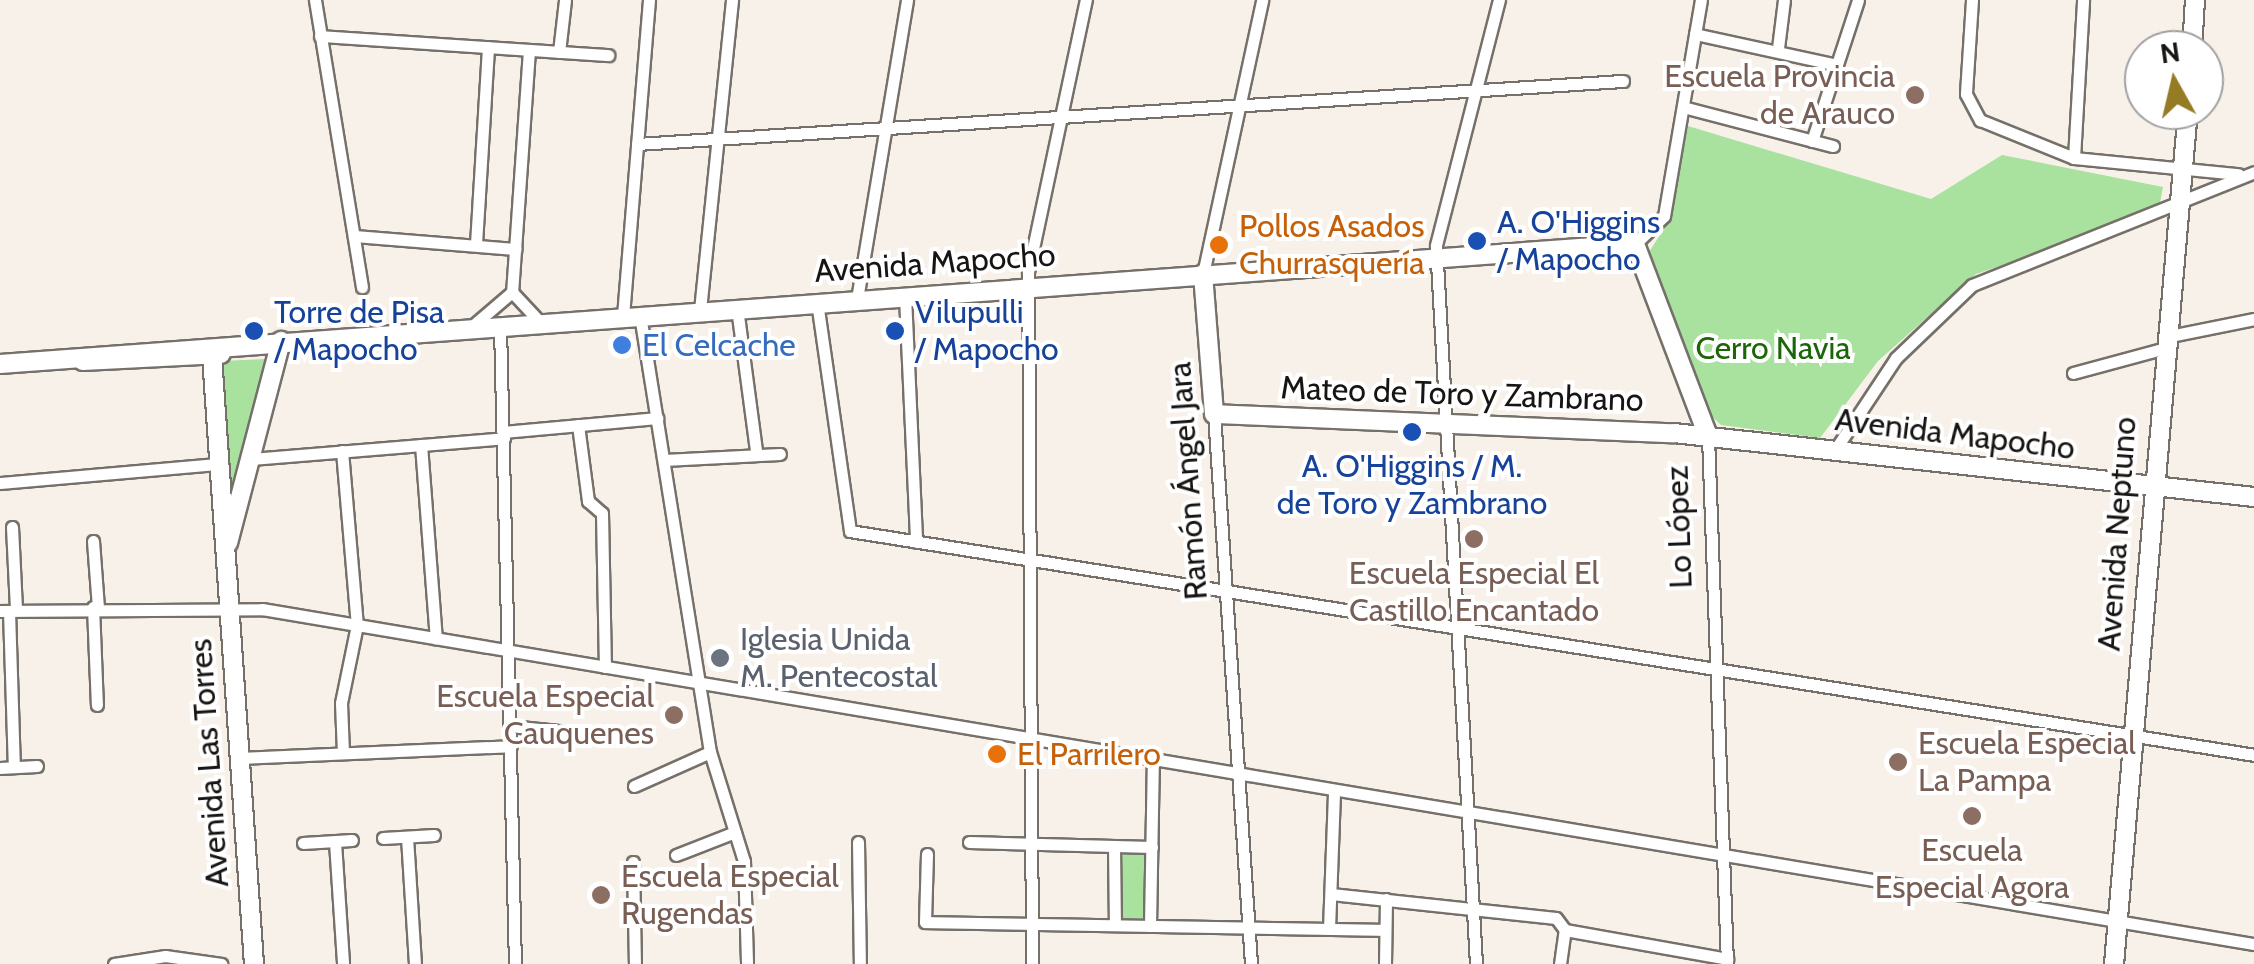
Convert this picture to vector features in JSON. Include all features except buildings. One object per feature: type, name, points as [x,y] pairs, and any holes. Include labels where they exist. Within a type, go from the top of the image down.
[{"type":"main road","points":[[2193,30],[2195,0]]},
{"type":"main road","name":"Avenida Neptuno","points":[[2114,964],[2162,343],[2186,130]]},
{"type":"main road","name":"Avenida Mapocho","points":[[0,364],[1635,244]]},
{"type":"main road","name":"Lo López","points":[[1635,244],[1693,414],[1708,436]]},
{"type":"main road","name":"Ramón Ángel Jara","points":[[1202,274],[1214,414]]},
{"type":"main road","name":"Avenida Las Torres","points":[[224,558],[281,342]]},
{"type":"main road","name":"Avenida Mapocho","points":[[67,357],[212,356],[240,345]]},
{"type":"main road","name":"Avenida Las Torres","points":[[212,356],[254,964]]},
{"type":"main road","name":"Mateo de Toro y Zambrano","points":[[1214,414],[1708,436]]},
{"type":"main road","points":[[1674,433],[1693,414]]},
{"type":"main road","name":"Avenida Mapocho","points":[[1708,436],[2254,497]]},
{"type":"street","points":[[315,0],[362,286]]},
{"type":"street","points":[[560,52],[565,0]]},
{"type":"street","points":[[649,0],[637,144],[632,315],[657,418],[703,685],[710,752],[734,832],[747,964]]},
{"type":"street","points":[[700,310],[732,0]]},
{"type":"street","points":[[857,299],[907,0]]},
{"type":"street","points":[[1032,964],[1028,287],[1086,0]]},
{"type":"street","name":"Ramón Ángel Jara","points":[[1202,274],[1262,0]]},
{"type":"street","points":[[1476,964],[1436,258],[1499,0]]},
{"type":"street","points":[[1635,244],[1664,216],[1701,0]]},
{"type":"street","points":[[1778,48],[1784,0]]},
{"type":"street","points":[[1812,140],[1858,0]]},
{"type":"street","points":[[1972,0],[1972,114],[2009,138],[2074,158],[2181,174],[2251,173]]},
{"type":"street","points":[[2074,158],[2084,0]]},
{"type":"street","points":[[1696,34],[1778,48],[1838,65]]},
{"type":"street","points":[[320,36],[608,55]]},
{"type":"street","points":[[476,244],[488,46]]},
{"type":"street","points":[[471,327],[512,292],[529,50]]},
{"type":"street","points":[[637,144],[1623,81]]},
{"type":"street","points":[[1683,106],[1833,146]]},
{"type":"street","points":[[1835,450],[1896,358],[1972,285],[2174,210],[2251,173]]},
{"type":"street","points":[[354,236],[515,249]]},
{"type":"street","points":[[512,292],[540,322]]},
{"type":"street","points":[[905,296],[916,542]]},
{"type":"street","points":[[817,302],[850,531],[1716,673],[2254,756]]},
{"type":"street","points":[[737,308],[756,451]]},
{"type":"street","points":[[2073,373],[2254,318]]},
{"type":"street","points":[[500,325],[515,964]]},
{"type":"street","name":"Ramón Ángel Jara","points":[[1214,414],[1251,964]]},
{"type":"street","points":[[251,459],[421,445],[657,418]]},
{"type":"street","points":[[578,425],[589,503],[602,513],[605,667]]},
{"type":"street","name":"Lo López","points":[[1708,436],[1727,961]]},
{"type":"street","points":[[421,445],[436,638]]},
{"type":"street","points":[[664,460],[756,451],[780,454]]},
{"type":"street","points":[[342,452],[358,624],[341,703],[344,752]]},
{"type":"street","points":[[0,483],[217,464]]},
{"type":"street","points":[[12,528],[8,610],[14,767]]},
{"type":"street","points":[[93,542],[98,705]]},
{"type":"street","points":[[8,610],[228,604],[1032,742],[2254,944]]},
{"type":"street","points":[[510,726],[606,736]]},
{"type":"street","points":[[239,758],[511,746]]},
{"type":"street","points":[[634,786],[710,752]]},
{"type":"street","points":[[1150,926],[1153,761]]},
{"type":"street","points":[[0,768],[37,766]]},
{"type":"street","points":[[1329,929],[1334,791]]},
{"type":"street","points":[[676,855],[734,832]]},
{"type":"street","points":[[382,838],[434,835]]},
{"type":"street","points":[[406,837],[414,964]]},
{"type":"street","points":[[303,844],[352,840]]},
{"type":"street","points":[[335,842],[343,964]]},
{"type":"street","points":[[858,842],[860,964]]},
{"type":"street","points":[[969,842],[1152,846]]},
{"type":"street","points":[[1114,846],[1115,925]]},
{"type":"street","points":[[927,854],[925,922],[1385,930]]},
{"type":"street","points":[[633,862],[635,964]]},
{"type":"street","points":[[1331,894],[1473,904],[1556,918],[1565,930],[1727,961]]},
{"type":"street","points":[[1385,964],[1386,899]]},
{"type":"street","points":[[1560,964],[1565,930]]},
{"type":"street","points":[[114,964],[221,964]]},
{"type":"green space","name":"Cerro Navia","points":[[1688,126],[1931,199],[2002,155],[2163,187],[2158,213],[1976,274],[1878,361],[1820,438],[1721,425],[1705,410],[1647,255],[1669,221]]},
{"type":"green space","points":[[265,359],[229,518],[221,361]]},
{"type":"green space","points":[[1121,852],[1145,852],[1145,919],[1120,918]]},
{"type":"place","name":"Escuela Provincia de Arauco","points":[[1915,95]]},
{"type":"place","name":"A. O'Higgins / Mapocho","points":[[1477,241]]},
{"type":"place","name":"Pollos Asados Churrasquería","points":[[1219,245]]},
{"type":"place","name":"Torre de Pisa / Mapocho","points":[[254,331]]},
{"type":"place","name":"Vilupulli / Mapocho","points":[[895,331]]},
{"type":"place","name":"El Celcache","points":[[622,345]]},
{"type":"place","name":"A. O'Higgins / M. de Toro y Zambrano","points":[[1412,432]]},
{"type":"place","name":"Escuela Especial El Castillo Encantado","points":[[1474,539]]},
{"type":"place","name":"Iglesia Unida M. Pentecostal","points":[[720,658]]},
{"type":"place","name":"Escuela Especial Cauquenes","points":[[674,715]]},
{"type":"place","name":"El Parrilero","points":[[997,754]]},
{"type":"place","name":"Escuela Especial La Pampa","points":[[1898,762]]},
{"type":"place","name":"Escuela Especial Agora","points":[[1972,816]]},
{"type":"place","name":"Escuela Especial Rugendas","points":[[601,895]]}]
